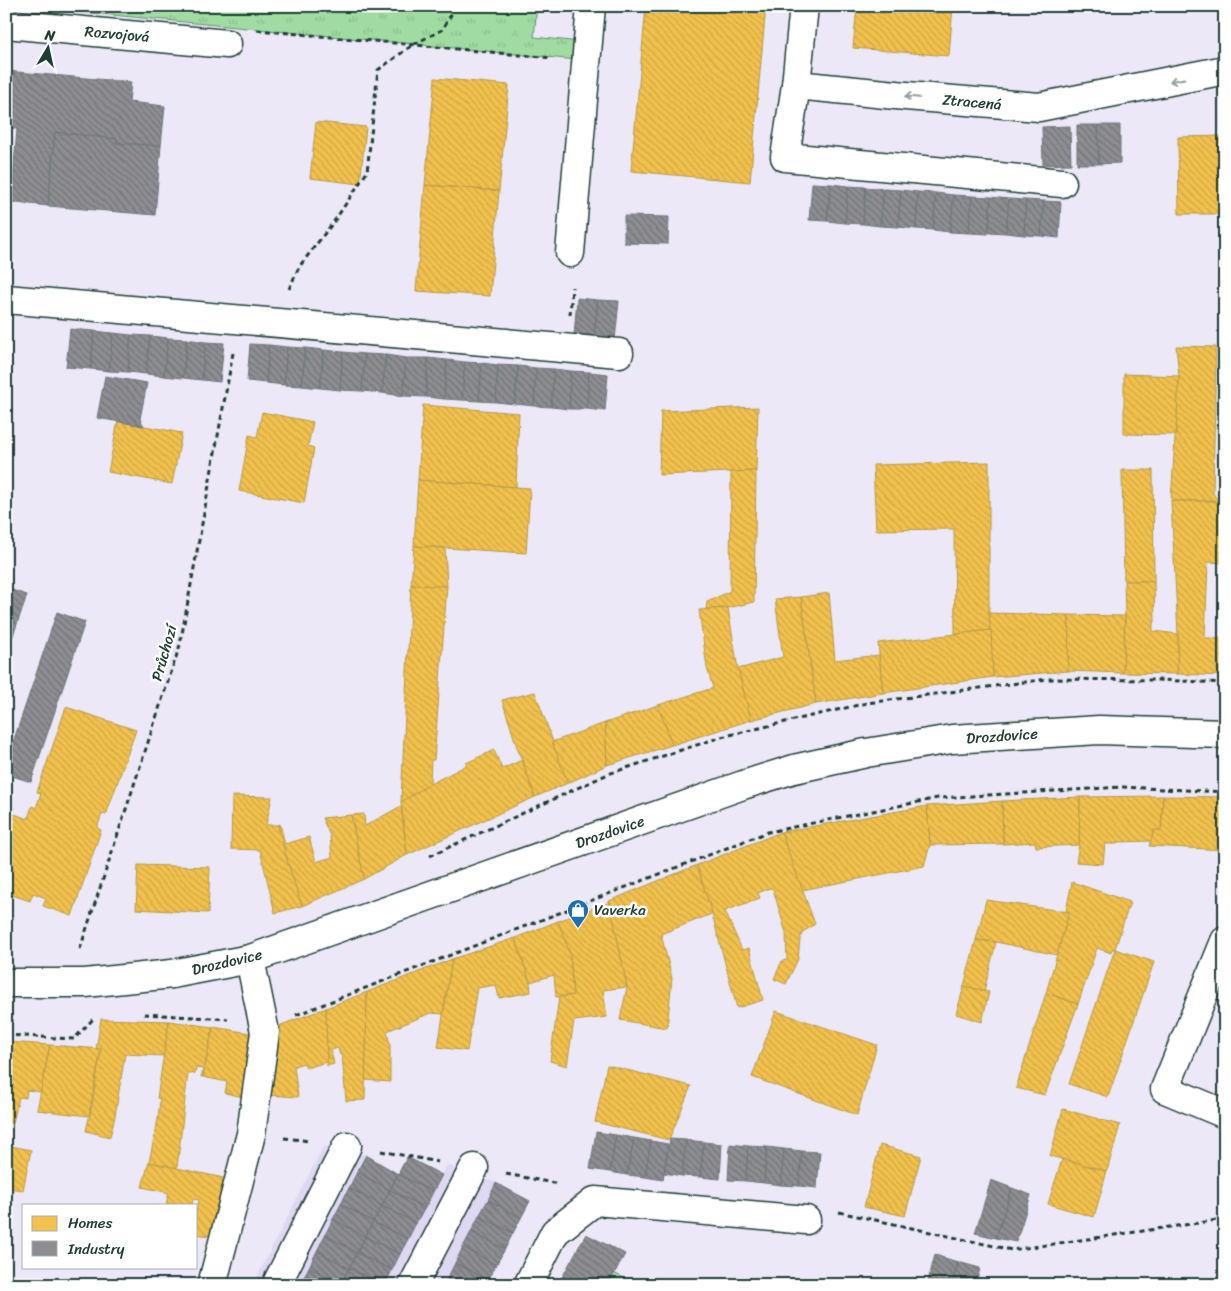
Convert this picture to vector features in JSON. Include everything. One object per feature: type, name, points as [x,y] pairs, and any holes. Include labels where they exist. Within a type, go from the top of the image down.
[{"type":"street","points":[[570,253],[591,6]]},
{"type":"street","points":[[804,6],[796,85],[785,157],[1062,182]]},
{"type":"street","name":"Rozvojová","points":[[6,24],[227,44]]},
{"type":"street","name":"Ztracená","points":[[796,85],[1039,107],[1225,70]]},
{"type":"street","points":[[6,300],[619,353]]},
{"type":"street","name":"Drozdovice","points":[[6,983],[70,983],[172,974],[250,959],[744,785],[803,767],[866,753],[952,739],[1099,730],[1225,734]]},
{"type":"street","points":[[1225,941],[1165,1089],[1225,1114]]},
{"type":"street","points":[[212,1285],[251,1134],[265,1032],[250,959]]},
{"type":"street","points":[[276,1285],[347,1146]]},
{"type":"street","points":[[413,1285],[474,1168]]},
{"type":"street","points":[[528,1285],[555,1232],[595,1202],[806,1220]]},
{"type":"path","points":[[274,323],[298,267],[335,220],[367,172],[378,70],[414,44],[442,30],[456,6]]},
{"type":"path","points":[[227,44],[235,28],[585,62]]},
{"type":"path","points":[[568,348],[573,265],[570,253]]},
{"type":"path","name":"Průchozí","points":[[70,983],[180,645],[239,320]]},
{"type":"path","points":[[139,1014],[264,1021],[293,1016],[768,832],[938,798],[1124,787],[1225,792]]},
{"type":"path","points":[[6,1036],[74,1039],[100,1011]]},
{"type":"path","points":[[251,1134],[347,1146],[561,1184],[584,1210]]},
{"type":"path","points":[[806,1220],[830,1210],[1012,1250],[1225,1219]]},
{"type":"shaded area","points":[[323,1147],[337,1147],[366,1155],[398,1173],[407,1157],[441,1175],[447,1165],[496,1183],[530,1201],[486,1285],[253,1285]]},
{"type":"green space","points":[[19,6],[537,6],[534,37],[580,42],[577,60]]},
{"type":"green space","points":[[614,1273],[637,1285],[608,1285]]},
{"type":"building: Homes","points":[[646,6],[766,6],[750,182],[631,171]]},
{"type":"building: Homes","points":[[857,6],[953,6],[949,56],[853,48]]},
{"type":"building: Homes","points":[[435,78],[509,85],[499,191],[425,185]]},
{"type":"building: Homes","points":[[316,122],[366,127],[360,184],[310,178]]},
{"type":"building: Homes","points":[[1223,127],[1225,127],[1225,204],[1224,204]]},
{"type":"building: Homes","points":[[1223,136],[1224,214],[1179,214],[1178,137]]},
{"type":"building: Homes","points":[[425,185],[499,191],[490,296],[416,291]]},
{"type":"building: Homes","points":[[1176,346],[1216,347],[1213,493],[1218,501],[1171,501],[1179,376]]},
{"type":"building: Homes","points":[[1124,374],[1179,376],[1176,435],[1124,434]]},
{"type":"building: Homes","points":[[423,405],[519,413],[516,487],[418,480]]},
{"type":"building: Homes","points":[[758,407],[756,471],[659,475],[661,411]]},
{"type":"building: Homes","points":[[262,412],[313,422],[308,446],[314,448],[304,503],[239,491],[249,435],[257,437]]},
{"type":"building: Homes","points":[[118,421],[182,433],[172,484],[108,472]]},
{"type":"building: Homes","points":[[989,462],[989,613],[991,630],[955,634],[954,529],[876,530],[873,465]]},
{"type":"building: Homes","points":[[1122,470],[1153,470],[1154,581],[1124,581]]},
{"type":"building: Homes","points":[[756,471],[754,602],[728,608],[706,609],[707,602],[730,591],[731,472]]},
{"type":"building: Homes","points":[[418,480],[530,488],[526,553],[414,546]]},
{"type":"building: Homes","points":[[1171,501],[1225,501],[1225,563],[1208,562],[1205,638],[1224,638],[1225,631],[1225,676],[1177,674],[1178,634]]},
{"type":"building: Homes","points":[[414,546],[445,548],[447,586],[411,585]]},
{"type":"building: Homes","points":[[1124,581],[1154,581],[1155,622],[1153,623],[1153,631],[1178,634],[1177,674],[1123,673]]},
{"type":"building: Homes","points":[[411,585],[447,586],[434,760],[431,760],[430,784],[401,802]]},
{"type":"building: Homes","points":[[829,593],[835,660],[879,655],[883,693],[816,704],[801,597]]},
{"type":"building: Homes","points":[[801,597],[816,704],[751,720],[738,669],[783,657],[775,599]]},
{"type":"building: Homes","points":[[728,608],[738,669],[751,720],[672,745],[658,705],[713,688],[707,668],[699,610]]},
{"type":"building: Homes","points":[[989,613],[1069,615],[1068,671],[993,677]]},
{"type":"building: Homes","points":[[1069,615],[1125,616],[1123,673],[1068,671]]},
{"type":"building: Homes","points":[[991,630],[993,677],[883,693],[878,643]]},
{"type":"building: Homes","points":[[535,692],[568,783],[535,797],[502,700]]},
{"type":"building: Homes","points":[[658,705],[672,745],[607,765],[605,723]]},
{"type":"building: Homes","points":[[66,707],[136,730],[106,815],[102,814],[97,828],[101,830],[72,916],[43,906],[46,898],[33,893],[30,901],[6,893],[6,811],[28,819],[32,806],[36,808],[41,793],[37,792]]},
{"type":"building: Homes","points":[[605,723],[607,765],[568,783],[552,742]]},
{"type":"building: Homes","points":[[494,750],[502,769],[522,760],[535,797],[407,855],[401,802],[430,784],[467,765],[466,763]]},
{"type":"building: Homes","points":[[232,796],[272,797],[266,825],[278,825],[302,906],[275,913],[260,850],[231,849]]},
{"type":"building: Homes","points":[[1163,796],[1225,797],[1225,850],[1149,846],[1154,830],[1161,830]]},
{"type":"building: Homes","points":[[1163,796],[1161,830],[1154,830],[1151,841],[1105,844],[1103,864],[1076,862],[1079,845],[1080,797]]},
{"type":"building: Homes","points":[[1080,797],[1079,845],[1036,847],[1035,842],[1003,844],[1002,801]]},
{"type":"building: Homes","points":[[1002,801],[1003,844],[930,845],[927,806]]},
{"type":"building: Homes","points":[[401,806],[407,855],[364,879],[351,815],[364,814],[365,826]]},
{"type":"building: Homes","points":[[927,806],[930,845],[924,866],[802,890],[781,832]]},
{"type":"building: Homes","points":[[351,815],[364,879],[302,906],[278,825],[280,824],[285,844],[309,837],[316,862],[332,857],[330,836],[322,818]]},
{"type":"building: Homes","points":[[781,832],[815,924],[803,932],[800,939],[798,959],[786,984],[774,979],[782,961],[787,960],[786,933],[773,889],[770,888],[758,893],[760,898],[725,911],[742,950],[749,948],[763,1000],[737,1008],[697,865]]},
{"type":"building: Homes","points":[[138,865],[210,867],[208,913],[136,909]]},
{"type":"building: Homes","points":[[697,865],[712,914],[661,934],[672,978],[667,1028],[620,1020],[627,987],[609,901]]},
{"type":"building: Homes","points":[[1072,882],[1130,902],[1115,949],[1112,949],[1111,953],[1097,948],[1078,1004],[1046,993],[1069,912],[1066,911]]},
{"type":"building: Homes","points":[[986,900],[1069,912],[1057,955],[996,942],[976,940]]},
{"type":"building: Homes","points":[[610,902],[627,987],[603,990],[607,1017],[574,1021],[567,1066],[550,1061],[559,997],[573,995],[570,954],[558,921]]},
{"type":"building: Homes","points":[[558,921],[570,954],[573,995],[556,997],[554,975],[530,982],[515,938]]},
{"type":"building: Homes","points":[[515,938],[530,982],[531,992],[499,998],[496,985],[477,988],[467,1051],[438,1047],[452,959]]},
{"type":"building: Homes","points":[[976,940],[996,942],[984,991],[964,986]]},
{"type":"building: Homes","points":[[1115,949],[1154,962],[1108,1097],[1069,1084]]},
{"type":"building: Homes","points":[[452,959],[443,1014],[431,1013],[387,1031],[390,1045],[390,1082],[365,1080],[367,992]]},
{"type":"building: Homes","points":[[964,986],[989,992],[982,1022],[956,1014]]},
{"type":"building: Homes","points":[[367,992],[365,1100],[346,1101],[342,1055],[340,1055],[338,1048],[331,1050],[334,1064],[327,1066],[326,1008]]},
{"type":"building: Homes","points":[[1046,993],[1078,1004],[1045,1095],[1016,1088]]},
{"type":"building: Homes","points":[[326,1008],[327,1062],[306,1068],[304,1063],[294,1066],[298,1097],[268,1095],[281,1025]]},
{"type":"building: Homes","points":[[776,1011],[877,1045],[857,1115],[752,1077]]},
{"type":"building: Homes","points":[[101,1019],[169,1021],[164,1056],[125,1054],[110,1137],[86,1131],[101,1049],[96,1049]]},
{"type":"building: Homes","points":[[169,1021],[213,1027],[203,1077],[201,1077],[203,1069],[196,1068],[195,1074],[188,1073],[177,1168],[149,1162],[158,1119],[160,1099],[157,1098]]},
{"type":"building: Homes","points":[[213,1027],[250,1033],[243,1097],[225,1093],[227,1082],[203,1077]]},
{"type":"building: Homes","points":[[7,1042],[7,1086],[6,1086]]},
{"type":"building: Homes","points":[[7,1042],[50,1045],[41,1092],[27,1090],[26,1098],[19,1097],[13,1123],[9,1123],[6,1141]]},
{"type":"building: Homes","points":[[50,1045],[101,1049],[89,1116],[37,1110]]},
{"type":"building: Homes","points":[[607,1065],[691,1086],[669,1140],[595,1122]]},
{"type":"building: Homes","points":[[1063,1109],[1120,1125],[1107,1171],[1050,1156]]},
{"type":"building: Homes","points":[[6,1145],[31,1150],[23,1190],[6,1188]]},
{"type":"building: Homes","points":[[880,1145],[921,1156],[905,1216],[864,1207]]},
{"type":"building: Homes","points":[[1062,1159],[1107,1171],[1094,1217],[1048,1204]]},
{"type":"building: Homes","points":[[149,1162],[228,1179],[216,1237],[198,1234],[199,1200],[193,1199],[192,1204],[166,1204],[169,1193],[142,1187]]},
{"type":"building: Industry","points":[[6,71],[131,82],[129,102],[165,106],[161,146],[116,143],[117,139],[55,132],[48,206],[11,202],[17,129],[6,128]]},
{"type":"building: Industry","points":[[1077,125],[1098,125],[1099,164],[1077,164]]},
{"type":"building: Industry","points":[[1098,125],[1120,125],[1120,163],[1099,164]]},
{"type":"building: Industry","points":[[1070,126],[1071,164],[1043,165],[1042,127]]},
{"type":"building: Industry","points":[[55,132],[117,139],[116,143],[161,146],[155,215],[48,206]]},
{"type":"building: Industry","points":[[812,183],[831,184],[827,221],[809,220]]},
{"type":"building: Industry","points":[[831,184],[848,186],[845,223],[827,221]]},
{"type":"building: Industry","points":[[848,186],[866,187],[863,224],[845,223]]},
{"type":"building: Industry","points":[[866,187],[884,189],[880,226],[863,224]]},
{"type":"building: Industry","points":[[884,189],[901,190],[898,227],[880,226]]},
{"type":"building: Industry","points":[[901,190],[918,192],[916,229],[898,227]]},
{"type":"building: Industry","points":[[918,192],[936,193],[933,230],[916,229]]},
{"type":"building: Industry","points":[[936,193],[954,195],[950,232],[933,230]]},
{"type":"building: Industry","points":[[954,195],[972,196],[969,233],[950,232]]},
{"type":"building: Industry","points":[[972,196],[991,197],[988,234],[969,233]]},
{"type":"building: Industry","points":[[991,197],[1009,199],[1006,233],[989,232]]},
{"type":"building: Industry","points":[[1009,199],[1026,200],[1024,235],[1006,233]]},
{"type":"building: Industry","points":[[1026,200],[1044,201],[1041,236],[1024,235]]},
{"type":"building: Industry","points":[[1044,201],[1061,202],[1059,238],[1041,236]]},
{"type":"building: Industry","points":[[624,216],[669,217],[668,244],[624,243]]},
{"type":"building: Industry","points":[[577,298],[598,300],[594,338],[574,336]]},
{"type":"building: Industry","points":[[598,300],[619,301],[615,340],[594,338]]},
{"type":"building: Industry","points":[[70,329],[94,331],[91,369],[66,367]]},
{"type":"building: Industry","points":[[94,331],[113,333],[109,371],[91,369]]},
{"type":"building: Industry","points":[[113,333],[131,335],[128,372],[109,371]]},
{"type":"building: Industry","points":[[131,335],[150,336],[146,374],[128,372]]},
{"type":"building: Industry","points":[[150,336],[168,338],[164,376],[146,374]]},
{"type":"building: Industry","points":[[168,338],[187,339],[183,378],[164,376]]},
{"type":"building: Industry","points":[[187,339],[205,342],[202,380],[183,378]]},
{"type":"building: Industry","points":[[205,342],[224,343],[220,382],[202,380]]},
{"type":"building: Industry","points":[[250,344],[269,345],[266,383],[247,381]]},
{"type":"building: Industry","points":[[269,345],[287,347],[284,385],[266,383]]},
{"type":"building: Industry","points":[[287,347],[305,348],[302,386],[284,385]]},
{"type":"building: Industry","points":[[305,348],[324,350],[320,388],[302,386]]},
{"type":"building: Industry","points":[[324,350],[343,352],[340,390],[320,388]]},
{"type":"building: Industry","points":[[343,352],[365,354],[362,391],[340,390]]},
{"type":"building: Industry","points":[[365,354],[386,355],[382,393],[362,391]]},
{"type":"building: Industry","points":[[386,355],[406,358],[403,396],[382,393]]},
{"type":"building: Industry","points":[[406,358],[428,358],[426,397],[403,396]]},
{"type":"building: Industry","points":[[428,358],[447,360],[444,399],[426,397]]},
{"type":"building: Industry","points":[[447,360],[465,362],[462,400],[444,399]]},
{"type":"building: Industry","points":[[465,362],[482,363],[479,401],[462,400]]},
{"type":"building: Industry","points":[[482,363],[498,365],[496,402],[479,401]]},
{"type":"building: Industry","points":[[498,365],[518,366],[515,404],[496,402]]},
{"type":"building: Industry","points":[[518,366],[536,368],[534,406],[515,404]]},
{"type":"building: Industry","points":[[536,368],[554,369],[551,407],[534,406]]},
{"type":"building: Industry","points":[[554,369],[571,371],[569,409],[551,407]]},
{"type":"building: Industry","points":[[571,371],[589,372],[587,409],[569,409]]},
{"type":"building: Industry","points":[[589,372],[608,374],[605,411],[587,409]]},
{"type":"building: Industry","points":[[105,376],[147,383],[140,419],[144,426],[97,418]]},
{"type":"building: Industry","points":[[6,588],[27,595],[6,656]]},
{"type":"building: Industry","points":[[57,612],[85,622],[31,782],[6,774],[6,763]]},
{"type":"building: Industry","points":[[596,1132],[616,1135],[610,1172],[590,1169]]},
{"type":"building: Industry","points":[[616,1135],[634,1138],[627,1175],[610,1172]]},
{"type":"building: Industry","points":[[634,1138],[651,1141],[645,1177],[627,1175]]},
{"type":"building: Industry","points":[[670,1139],[686,1140],[682,1176],[664,1173]]},
{"type":"building: Industry","points":[[686,1140],[704,1142],[700,1177],[682,1176]]},
{"type":"building: Industry","points":[[651,1141],[668,1144],[663,1180],[645,1177]]},
{"type":"building: Industry","points":[[704,1142],[722,1144],[720,1179],[700,1177]]},
{"type":"building: Industry","points":[[730,1144],[748,1146],[746,1181],[728,1180]]},
{"type":"building: Industry","points":[[748,1146],[767,1147],[764,1183],[746,1181]]},
{"type":"building: Industry","points":[[767,1147],[784,1149],[781,1185],[764,1183]]},
{"type":"building: Industry","points":[[784,1149],[802,1151],[799,1186],[781,1185]]},
{"type":"building: Industry","points":[[802,1151],[820,1152],[817,1188],[799,1186]]},
{"type":"building: Industry","points":[[366,1155],[398,1174],[390,1190],[357,1172]]},
{"type":"building: Industry","points":[[407,1157],[442,1175],[433,1192],[398,1174]]},
{"type":"building: Industry","points":[[357,1172],[390,1190],[382,1206],[349,1188]]},
{"type":"building: Industry","points":[[398,1174],[433,1192],[425,1208],[390,1190]]},
{"type":"building: Industry","points":[[991,1180],[1012,1188],[996,1238],[975,1233]]},
{"type":"building: Industry","points":[[496,1183],[530,1201],[521,1218],[488,1200]]},
{"type":"building: Industry","points":[[349,1188],[382,1206],[373,1222],[341,1204]]},
{"type":"building: Industry","points":[[1012,1188],[1031,1195],[1016,1242],[996,1238]]},
{"type":"building: Industry","points":[[390,1190],[425,1208],[416,1223],[382,1206]]},
{"type":"building: Industry","points":[[488,1200],[521,1218],[513,1233],[479,1216]]},
{"type":"building: Industry","points":[[341,1204],[373,1222],[365,1237],[333,1219]]},
{"type":"building: Industry","points":[[382,1206],[416,1223],[408,1239],[373,1222]]},
{"type":"building: Industry","points":[[479,1216],[513,1233],[505,1249],[471,1232]]},
{"type":"building: Industry","points":[[333,1219],[365,1237],[357,1253],[325,1235]]},
{"type":"building: Industry","points":[[373,1222],[408,1239],[400,1254],[365,1237]]},
{"type":"building: Industry","points":[[471,1232],[505,1249],[496,1265],[463,1247]]},
{"type":"building: Industry","points":[[586,1234],[625,1254],[608,1285],[573,1285],[561,1279]]},
{"type":"building: Industry","points":[[325,1235],[357,1253],[349,1268],[317,1251]]},
{"type":"building: Industry","points":[[365,1237],[400,1254],[392,1270],[357,1253]]},
{"type":"building: Industry","points":[[463,1247],[496,1265],[488,1280],[455,1263]]},
{"type":"building: Industry","points":[[317,1251],[349,1268],[341,1284],[309,1267]]},
{"type":"building: Industry","points":[[357,1253],[392,1270],[385,1285],[349,1268]]},
{"type":"building: Industry","points":[[935,1255],[958,1262],[952,1285],[927,1285]]},
{"type":"building: Industry","points":[[958,1262],[980,1268],[976,1285],[952,1285]]},
{"type":"building: Industry","points":[[455,1263],[488,1280],[486,1285],[458,1285],[447,1279]]},
{"type":"building: Industry","points":[[309,1267],[341,1285],[305,1285],[301,1282]]},
{"type":"building: Industry","points":[[349,1268],[382,1285],[341,1284]]},
{"type":"building: Industry","points":[[447,1279],[458,1285],[444,1285]]},
{"type":"place","name":"Vaverka","points":[[578,929]]}]
